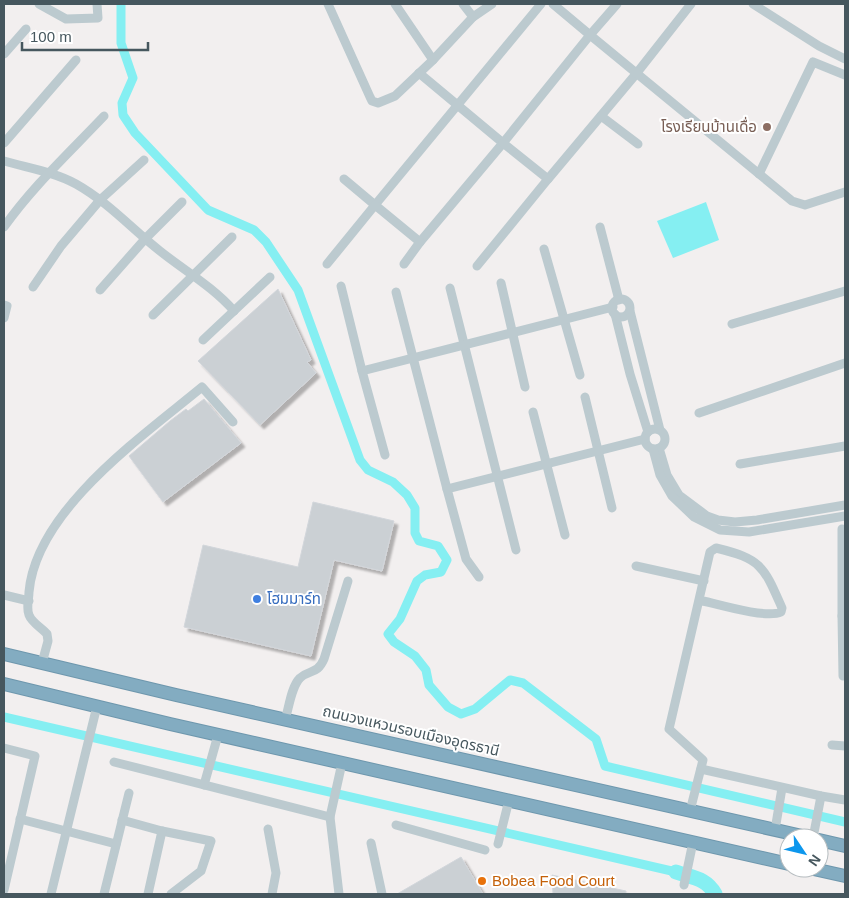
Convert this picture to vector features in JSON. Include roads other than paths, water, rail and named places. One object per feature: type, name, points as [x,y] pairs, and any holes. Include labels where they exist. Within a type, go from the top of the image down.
[{"type":"highway","name":"ถนนวงแหวนรอบเมืองอุดรธานี","points":[[4,654],[285,720],[691,805],[784,828]]},
{"type":"highway","points":[[4,684],[97,706],[217,741],[342,763],[779,862]]},
{"type":"highway","name":"ถนนวงแหวนรอบเมืองอุดรธานี","points":[[829,841],[845,846]]},
{"type":"highway","points":[[829,872],[845,876]]},
{"type":"street","points":[[40,4],[55,8],[66,19],[98,18],[97,4]]},
{"type":"street","points":[[328,4],[372,101],[378,103],[395,96],[433,60],[473,17],[492,4]]},
{"type":"street","points":[[395,4],[433,60]]},
{"type":"street","points":[[463,4],[473,17]]},
{"type":"street","points":[[328,264],[541,4]]},
{"type":"street","points":[[553,4],[792,201],[805,204],[845,192]]},
{"type":"street","points":[[404,264],[420,242],[617,4]]},
{"type":"street","points":[[477,266],[636,74],[691,4]]},
{"type":"street","points":[[753,4],[819,46],[845,59]]},
{"type":"street","points":[[4,54],[26,29]]},
{"type":"street","points":[[4,143],[76,60]]},
{"type":"street","points":[[759,174],[813,62],[845,75]]},
{"type":"street","points":[[419,73],[548,178]]},
{"type":"street","points":[[4,227],[21,203],[104,116]]},
{"type":"street","points":[[601,116],[638,144]]},
{"type":"street","points":[[33,287],[61,246],[100,200],[144,160]]},
{"type":"street","points":[[4,161],[51,173],[76,184],[100,200],[144,238],[194,275],[223,299],[234,311]]},
{"type":"street","points":[[344,179],[420,242]]},
{"type":"street","points":[[100,290],[144,238],[182,202]]},
{"type":"street","points":[[447,490],[597,451],[647,436],[654,429],[664,433],[666,438],[665,444],[656,449],[649,447],[647,436],[630,374],[600,227]]},
{"type":"street","points":[[153,315],[232,237]]},
{"type":"street","points":[[544,249],[580,375]]},
{"type":"street","points":[[202,340],[270,277]]},
{"type":"street","points":[[501,283],[525,387]]},
{"type":"street","points":[[341,286],[385,455]]},
{"type":"street","points":[[450,288],[516,550]]},
{"type":"street","points":[[732,324],[845,291]]},
{"type":"street","points":[[396,292],[466,559],[479,577]]},
{"type":"street","points":[[362,371],[616,307],[628,302],[660,430]]},
{"type":"street","points":[[4,306],[7,306],[4,318]]},
{"type":"street","points":[[616,307],[622,316],[630,311]]},
{"type":"street","points":[[699,413],[845,363]]},
{"type":"street","points":[[630,374],[644,371]]},
{"type":"street","points":[[42,663],[48,641],[47,634],[30,618],[28,611],[30,582],[42,546],[57,522],[78,497],[134,443],[202,387],[233,422]]},
{"type":"street","points":[[585,397],[612,508]]},
{"type":"street","points":[[533,412],[565,535]]},
{"type":"street","points":[[740,464],[845,446]]},
{"type":"street","points":[[656,449],[679,495],[707,516],[718,520],[735,522],[845,505],[845,508]]},
{"type":"street","points":[[656,449],[660,475],[672,496],[694,517],[720,530],[749,532],[845,516]]},
{"type":"street","points":[[842,529],[843,676]]},
{"type":"street","points":[[691,805],[703,760],[669,729],[710,552],[716,548],[754,561],[767,575],[782,608],[781,612],[776,614],[763,614],[699,600]]},
{"type":"street","points":[[636,566],[704,581]]},
{"type":"street","points":[[285,720],[296,684],[302,676],[318,669],[324,659],[348,581]]},
{"type":"street","points":[[4,595],[29,601]]},
{"type":"street","points":[[51,894],[97,706]]},
{"type":"street","points":[[205,784],[217,741]]},
{"type":"street","points":[[832,745],[845,746]]},
{"type":"street","points":[[4,748],[35,756],[4,890]]},
{"type":"street","points":[[114,762],[330,817]]},
{"type":"street","points":[[339,894],[330,817],[342,763]]},
{"type":"street","points":[[700,772],[820,800],[845,800]]},
{"type":"street","points":[[776,826],[781,791]]},
{"type":"street","points":[[104,894],[129,792]]},
{"type":"street","points":[[498,844],[509,800]]},
{"type":"street","points":[[815,828],[820,800]]},
{"type":"street","points":[[20,819],[116,844]]},
{"type":"street","points":[[122,820],[210,841],[202,871],[171,894]]},
{"type":"street","points":[[396,825],[485,850]]},
{"type":"street","points":[[268,829],[276,873],[272,894]]},
{"type":"street","points":[[148,894],[162,831]]},
{"type":"street","points":[[684,885],[693,842]]},
{"type":"street","points":[[371,843],[382,894]]},
{"type":"water","points":[[706,202],[719,240],[673,258],[657,221]]},
{"type":"waterway","points":[[121,4],[121,43],[133,78],[122,103],[123,115],[135,133],[208,210],[254,230],[266,242],[298,290],[360,460],[368,470],[393,482],[407,495],[415,508],[415,533],[419,541],[438,546],[447,560],[441,572],[425,575],[417,581],[400,619],[388,634],[394,642],[415,656],[426,670],[429,685],[448,707],[461,714],[475,709],[510,680],[523,683],[596,739],[605,766],[845,822]]},
{"type":"waterway","points":[[4,717],[676,872]]},
{"type":"waterway","points":[[676,872],[703,882],[715,894]]},
{"type":"place","name":"โรงเรียนบ้านเดื่อ","points":[[767,127]]},
{"type":"place","name":"โฮมมาร์ท","points":[[257,599]]},
{"type":"place","name":"Bobea Food Court","points":[[482,881]]}]
